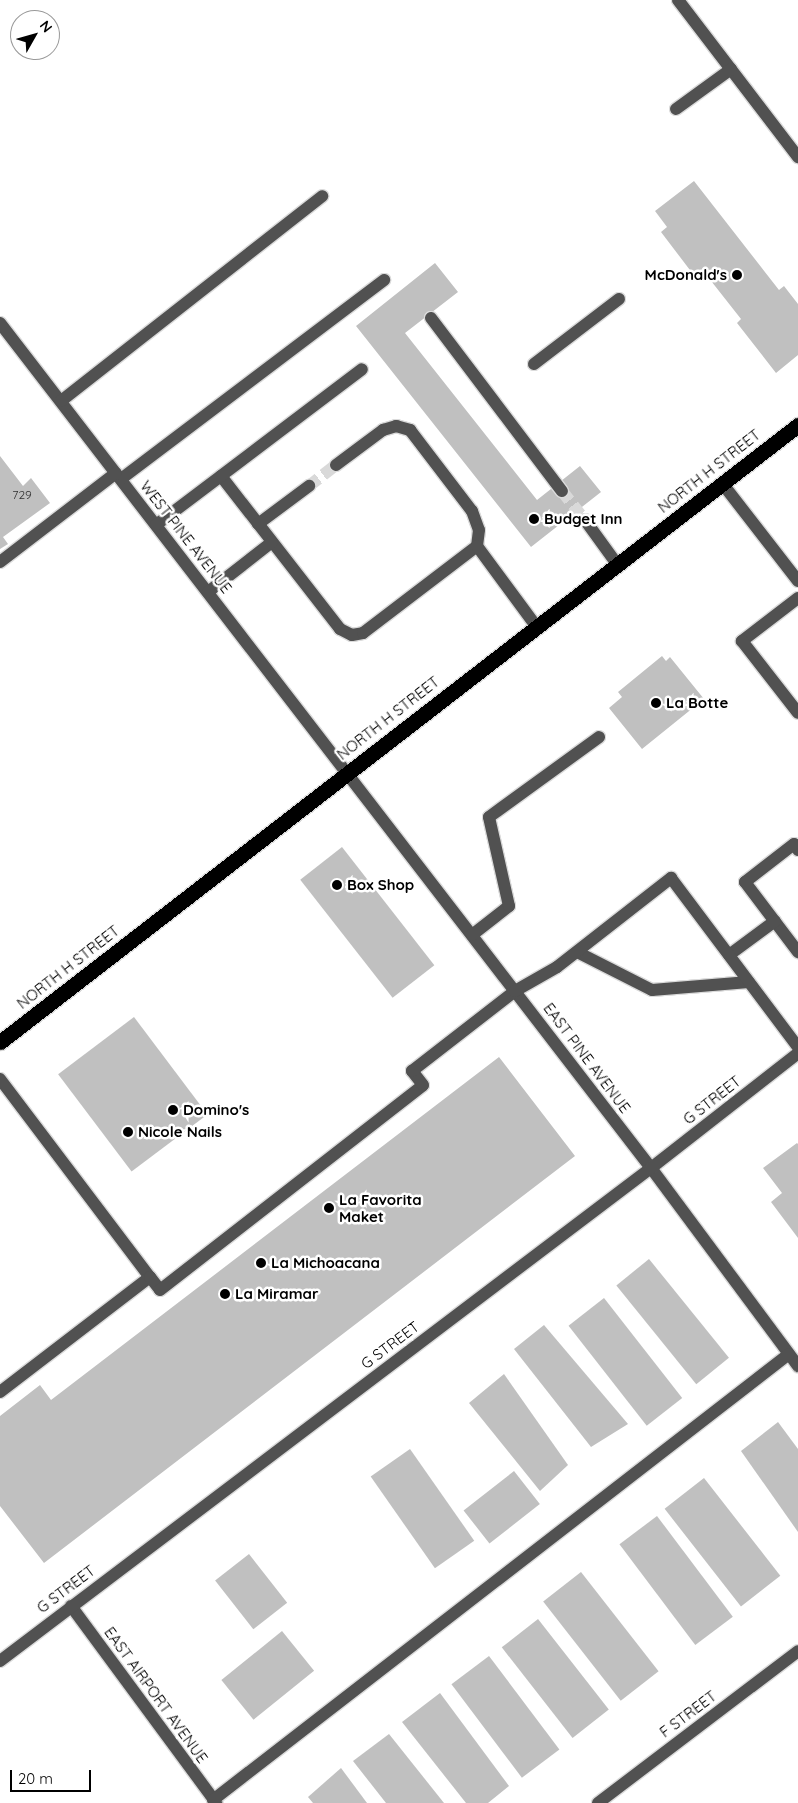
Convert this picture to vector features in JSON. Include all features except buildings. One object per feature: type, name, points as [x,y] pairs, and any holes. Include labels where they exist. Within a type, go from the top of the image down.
[{"type":"highway","name":"NORTH H STREET","points":[[0,1042],[798,425]]},
{"type":"street","points":[[678,0],[798,157]]},
{"type":"street","points":[[676,109],[730,69]]},
{"type":"street","points":[[61,401],[322,196]]},
{"type":"street","points":[[0,562],[384,280]]},
{"type":"street","points":[[534,364],[619,299]]},
{"type":"street","points":[[431,318],[562,491]]},
{"type":"street","name":"WEST PINE AVENUE","points":[[0,323],[347,772]]},
{"type":"street","points":[[156,525],[362,369]]},
{"type":"street","points":[[336,466],[383,430],[396,426],[410,430],[472,511],[479,530],[477,546],[536,626]]},
{"type":"street","points":[[221,476],[340,629],[352,635],[363,633],[477,546]]},
{"type":"street","points":[[722,483],[798,581]]},
{"type":"street","points":[[258,524],[309,486]]},
{"type":"street","points":[[585,520],[617,564]]},
{"type":"street","points":[[208,592],[272,542]]},
{"type":"street","points":[[798,598],[742,641],[798,712]]},
{"type":"street","points":[[472,935],[509,906],[489,817],[599,737]]},
{"type":"street","name":"EAST PINE AVENUE","points":[[347,772],[651,1168],[798,1366]]},
{"type":"street","points":[[798,850],[794,844],[745,882],[798,952]]},
{"type":"street","points":[[0,1079],[160,1290],[423,1085],[412,1071],[515,991],[557,967],[671,878],[798,1047]]},
{"type":"street","points":[[730,955],[775,922]]},
{"type":"street","points":[[577,952],[652,990],[749,982]]},
{"type":"street","name":"G STREET","points":[[0,1660],[651,1168],[798,1054]]},
{"type":"street","points":[[0,1392],[150,1277]]},
{"type":"street","points":[[215,1802],[789,1354]]},
{"type":"street","name":"EAST AIRPORT AVENUE","points":[[71,1606],[215,1802]]},
{"type":"street","name":"F STREET","points":[[598,1803],[798,1651]]},
{"type":"tunnel","points":[[309,486],[336,465]]},
{"type":"tunnel","points":[[562,491],[585,520]]},
{"type":"place","name":"McDonald's","points":[[737,275]]},
{"type":"place","name":"Budget Inn","points":[[534,519]]},
{"type":"place","name":"La Botte","points":[[656,703]]},
{"type":"place","name":"Box Shop","points":[[337,885]]},
{"type":"place","name":"Domino's","points":[[173,1110]]},
{"type":"place","name":"Nicole Nails","points":[[128,1132]]},
{"type":"place","name":"La Favorita Maket","points":[[329,1208]]},
{"type":"place","name":"La Michoacana","points":[[261,1263]]},
{"type":"place","name":"La Miramar","points":[[225,1294]]}]
